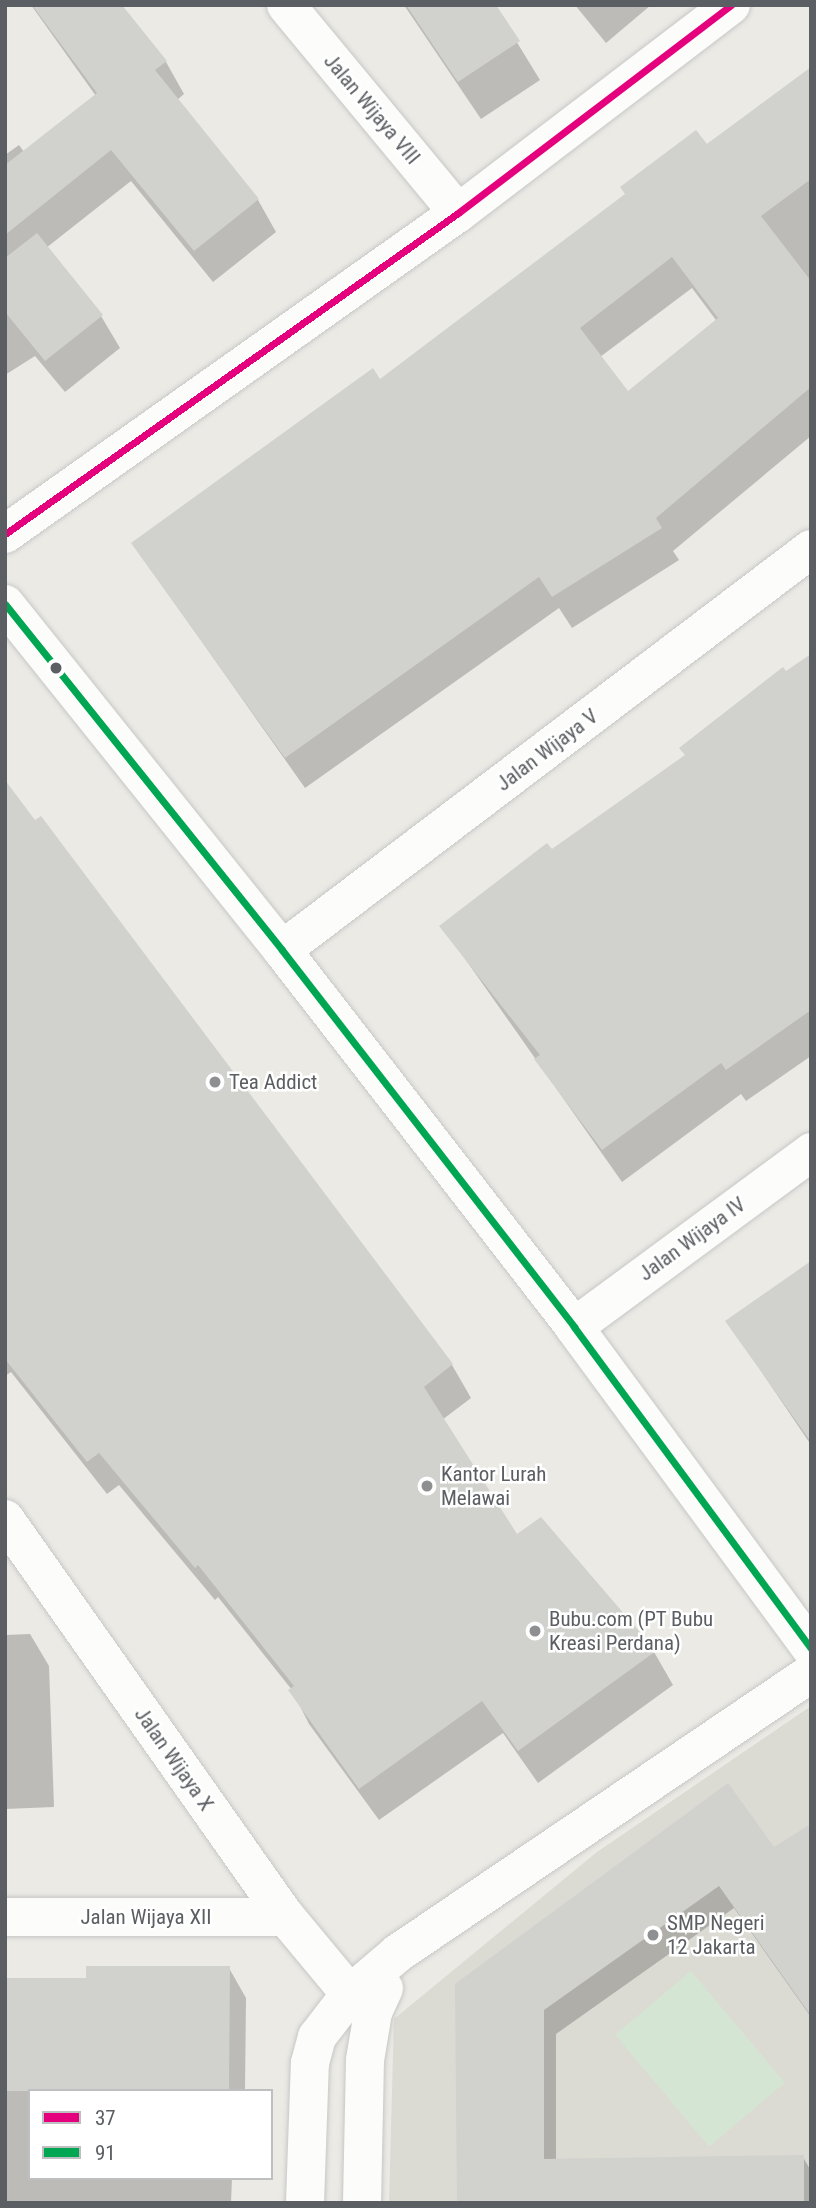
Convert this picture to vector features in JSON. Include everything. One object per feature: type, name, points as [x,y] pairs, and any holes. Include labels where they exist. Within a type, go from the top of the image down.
[{"type":"street","name":"Jalan Wijaya VIII","points":[[286,5],[458,214]]},
{"type":"street","points":[[5,534],[458,214],[731,5]]},
{"type":"street","name":"Jalan Wijaya V","points":[[282,950],[811,549]]},
{"type":"street","points":[[5,604],[282,950],[573,1327],[811,1648]]},
{"type":"street","name":"Jalan Wijaya IV","points":[[573,1327],[811,1152]]},
{"type":"street","name":"Jalan Wijaya X","points":[[5,1519],[286,1917],[362,2003]]},
{"type":"street","points":[[305,2203],[310,2063],[317,2037],[362,2003],[398,1953],[811,1673]]},
{"type":"street","name":"Jalan Wijaya XII","points":[[5,1917],[286,1917]]},
{"type":"street","points":[[362,2003],[365,2060],[362,2203]]},
{"type":"shaded area","name":"SMP Negeri 12 Jakarta","points":[[811,1706],[811,2203],[389,2203],[394,2019],[597,1852]]},
{"type":"green space","points":[[691,1971],[785,2083],[709,2146],[615,2035]]},
{"type":"building","points":[[32,5],[122,5],[167,61],[155,70],[259,199],[194,251],[111,150],[5,235],[5,165],[97,93]]},
{"type":"building","points":[[406,5],[496,5],[520,41],[458,82]]},
{"type":"building","points":[[811,67],[811,179],[761,216],[811,281],[811,387],[656,518],[662,528],[552,597],[539,577],[285,758],[131,543],[373,368],[380,379],[625,194],[620,187],[696,130],[707,144]],"holes":[[[672,257],[718,318],[628,391],[580,328]]]},
{"type":"building","points":[[37,233],[103,315],[45,361],[5,312],[5,258]]},
{"type":"building","points":[[811,654],[811,1010],[726,1070],[721,1063],[602,1150],[534,1059],[540,1055],[439,926],[547,843],[552,849],[685,755],[679,748],[783,667],[786,671]]},
{"type":"building","points":[[5,780],[35,820],[41,816],[453,1364],[424,1387],[517,1534],[541,1517],[656,1651],[518,1751],[482,1701],[359,1789],[288,1690],[294,1686],[198,1565],[195,1568],[99,1453],[87,1462],[5,1359]]},
{"type":"building","points":[[811,1261],[811,1442],[725,1321]]},
{"type":"building","points":[[728,1783],[774,1847],[811,1824],[811,2016],[719,1886],[544,2010],[544,2159],[804,2155],[804,2203],[457,2203],[455,1984]]},
{"type":"building","points":[[86,1966],[230,1966],[229,2089],[5,2091],[5,1978],[86,1978]]},
{"type":"transit line","name":"37","points":[[5,534],[458,213],[731,5]]},
{"type":"transit line","name":"91","points":[[5,604],[282,950],[574,1327],[811,1648]]},
{"type":"place","name":"Tea Addict","points":[[215,1082]]},
{"type":"place","name":"Kantor Lurah Melawai","points":[[427,1486]]},
{"type":"place","name":"Bubu.com (PT Bubu Kreasi Perdana)","points":[[535,1631]]},
{"type":"place","name":"SMP Negeri 12 Jakarta","points":[[653,1935]]}]
